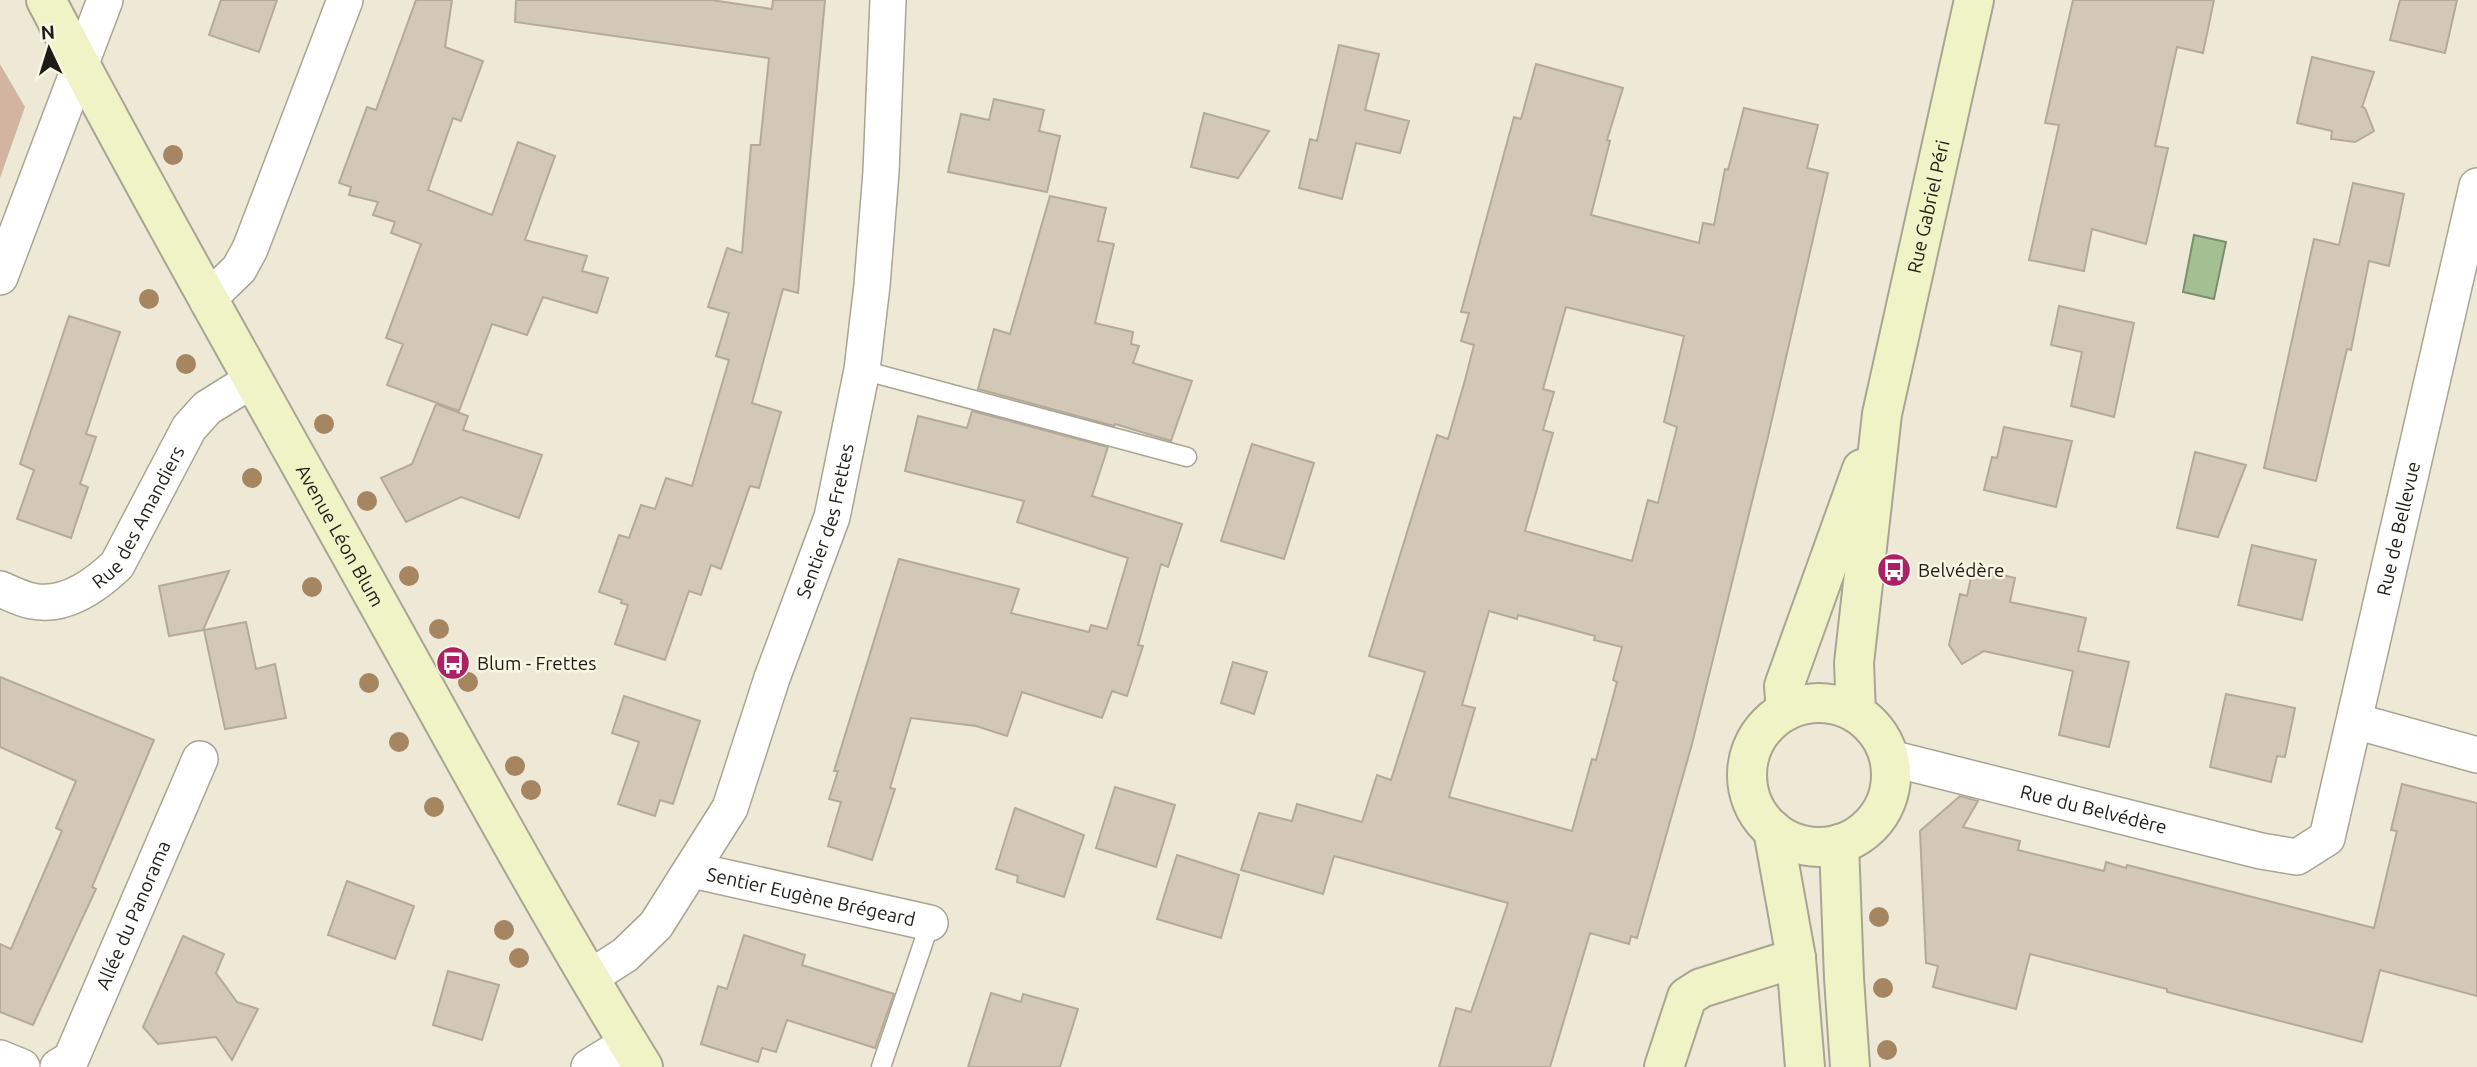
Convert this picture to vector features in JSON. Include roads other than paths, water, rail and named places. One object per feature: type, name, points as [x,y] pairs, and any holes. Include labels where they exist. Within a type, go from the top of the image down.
[{"type":"main road","name":"Avenue Léon Blum","points":[[46,0],[207,300],[635,1055]]},
{"type":"main road","name":"Rue Gabriel Péri","points":[[1856,713],[1854,663],[1882,414],[1974,0]]},
{"type":"main road","name":"Rue Gabriel Péri","points":[[1786,711],[1784,685],[1882,414]]},
{"type":"main road","points":[[1809,703],[1830,703],[1856,713],[1873,727],[1890,758],[1891,778],[1886,802],[1879,815],[1861,834],[1839,844],[1819,847],[1794,843],[1773,830],[1756,811],[1748,788],[1748,760],[1758,737],[1786,711],[1809,703]]},
{"type":"main road","points":[[1773,830],[1796,958],[1805,1067]]},
{"type":"main road","points":[[1839,844],[1850,1067]]},
{"type":"main road","points":[[1664,1067],[1687,997],[1701,988],[1796,958]]},
{"type":"street","points":[[0,277],[105,0]]},
{"type":"street","points":[[207,300],[239,269],[250,249],[345,0]]},
{"type":"street","name":"Sentier des Frettes","points":[[589,978],[625,955],[656,925],[730,808],[772,678],[832,517],[862,370],[872,285],[881,172],[888,0]]},
{"type":"street","name":"Rue de Bellevue","points":[[2297,856],[2327,838],[2477,186]]},
{"type":"street","name":"Rue des Amandiers","points":[[0,589],[33,601],[57,600],[76,595],[98,582],[117,565],[189,428],[207,408],[252,380]]},
{"type":"street","points":[[2355,721],[2477,755]]},
{"type":"street","name":"Rue du Belvédère","points":[[1890,758],[2261,851],[2297,856]]},
{"type":"street","name":"Allée du Panorama","points":[[58,1067],[71,1059],[200,759]]},
{"type":"street","name":"Sentier Eugène Brégeard","points":[[692,870],[930,923]]},
{"type":"street","points":[[589,1067],[635,1055]]},
{"type":"street","points":[[0,1058],[22,1067]]},
{"type":"lane","points":[[862,370],[1187,457]]},
{"type":"lane","points":[[881,1067],[930,923]]},
{"type":"place","name":"Belvédère","points":[[1894,570]]},
{"type":"place","name":"Blum - Frettes","points":[[453,663]]}]
